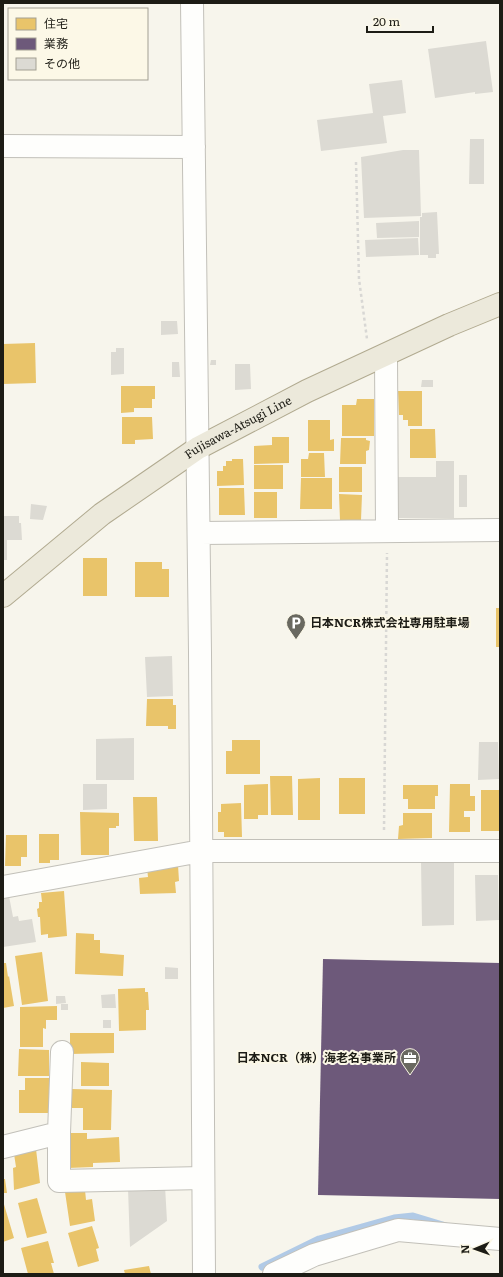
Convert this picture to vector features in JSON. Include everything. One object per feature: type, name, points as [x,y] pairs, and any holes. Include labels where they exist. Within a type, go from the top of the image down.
[{"type":"main road","name":"Fujisawa-Atsugi Line","points":[[4,594],[102,514],[198,448],[307,391],[449,324],[500,304]]},
{"type":"street","points":[[192,3],[200,533],[199,661],[204,1274]]},
{"type":"street","points":[[3,146],[194,148]]},
{"type":"street","points":[[379,358],[387,530]]},
{"type":"street","points":[[200,533],[500,530]]},
{"type":"street","points":[[3,887],[201,850],[500,850]]},
{"type":"street","points":[[62,1052],[58,1133],[60,1181],[203,1178]]},
{"type":"street","points":[[3,1147],[58,1133]]},
{"type":"street","points":[[274,1274],[314,1255],[398,1230],[500,1239]]},
{"type":"path","points":[[356,162],[359,279],[362,309],[379,358]]},
{"type":"path","points":[[384,850],[387,530]]},
{"type":"building: 住宅","points":[[35,343],[36,383],[3,384],[3,344]]},
{"type":"building: 住宅","points":[[121,386],[155,386],[155,399],[152,399],[152,408],[134,408],[134,412],[121,413]]},
{"type":"building: 住宅","points":[[398,391],[422,391],[422,426],[408,426],[408,420],[403,420],[403,415],[399,415]]},
{"type":"building: 住宅","points":[[357,399],[374,399],[374,436],[342,436],[342,405],[356,405]]},
{"type":"building: 住宅","points":[[122,417],[152,417],[153,439],[135,440],[135,444],[122,444]]},
{"type":"building: 住宅","points":[[308,420],[330,420],[330,440],[334,439],[334,451],[308,451]]},
{"type":"building: 住宅","points":[[410,429],[435,429],[436,458],[410,458]]},
{"type":"building: 住宅","points":[[272,437],[289,437],[289,463],[254,464],[254,446],[272,445]]},
{"type":"building: 住宅","points":[[341,438],[366,438],[366,440],[370,441],[369,450],[366,451],[366,464],[340,464]]},
{"type":"building: 住宅","points":[[309,453],[324,453],[325,477],[301,477],[301,459],[308,459]]},
{"type":"building: 住宅","points":[[232,459],[243,459],[244,485],[217,486],[217,471],[223,471],[223,466],[226,466],[226,461],[232,461]]},
{"type":"building: 住宅","points":[[254,465],[283,465],[283,489],[254,489]]},
{"type":"building: 住宅","points":[[339,467],[362,467],[362,492],[339,492]]},
{"type":"building: 住宅","points":[[301,478],[332,478],[332,509],[300,509]]},
{"type":"building: 住宅","points":[[219,488],[244,488],[245,515],[219,515]]},
{"type":"building: 住宅","points":[[254,492],[277,492],[277,518],[254,518]]},
{"type":"building: 住宅","points":[[339,494],[362,495],[361,520],[340,520]]},
{"type":"building: 住宅","points":[[83,558],[107,558],[107,596],[83,596]]},
{"type":"building: 住宅","points":[[135,562],[162,562],[162,569],[169,569],[169,597],[135,597]]},
{"type":"building: 住宅","points":[[496,608],[500,608],[500,647],[496,647]]},
{"type":"building: 住宅","points":[[147,699],[173,699],[173,705],[176,705],[176,729],[168,729],[168,726],[146,726]]},
{"type":"building: 住宅","points":[[232,740],[260,740],[260,774],[226,774],[226,751],[232,751]]},
{"type":"building: 住宅","points":[[270,776],[292,776],[293,815],[271,815]]},
{"type":"building: 住宅","points":[[320,778],[320,820],[298,820],[298,779]]},
{"type":"building: 住宅","points":[[339,778],[365,778],[365,814],[339,814]]},
{"type":"building: 住宅","points":[[268,784],[268,815],[258,815],[258,819],[244,819],[244,785]]},
{"type":"building: 住宅","points":[[450,784],[470,784],[470,796],[475,796],[475,811],[464,811],[464,817],[470,817],[470,832],[449,832]]},
{"type":"building: 住宅","points":[[403,785],[438,785],[438,796],[435,796],[435,809],[408,809],[408,799],[403,799]]},
{"type":"building: 住宅","points":[[481,790],[500,790],[500,831],[481,831]]},
{"type":"building: 住宅","points":[[133,797],[157,797],[158,841],[134,841]]},
{"type":"building: 住宅","points":[[241,803],[242,837],[224,837],[224,832],[218,832],[218,812],[221,812],[221,804]]},
{"type":"building: 住宅","points":[[80,812],[119,813],[119,826],[116,826],[116,828],[109,828],[109,855],[81,855]]},
{"type":"building: 住宅","points":[[403,813],[432,813],[432,838],[398,839],[399,826],[403,825]]},
{"type":"building: 住宅","points":[[39,834],[59,834],[59,860],[50,860],[50,863],[39,863]]},
{"type":"building: 住宅","points":[[6,835],[27,835],[27,857],[21,857],[21,866],[5,866]]},
{"type":"building: 住宅","points":[[178,865],[179,881],[175,882],[176,893],[140,894],[139,878],[148,877],[147,868]]},
{"type":"building: 住宅","points":[[64,891],[67,936],[48,938],[48,934],[41,935],[40,917],[38,917],[37,909],[39,908],[39,902],[42,902],[41,893]]},
{"type":"building: 住宅","points":[[76,933],[94,934],[94,940],[100,940],[100,953],[124,955],[123,976],[75,974]]},
{"type":"building: 住宅","points":[[42,952],[48,1001],[22,1005],[15,956]]},
{"type":"building: 住宅","points":[[3,963],[6,963],[14,1006],[3,1008]]},
{"type":"building: 住宅","points":[[145,988],[145,992],[148,992],[149,1010],[146,1010],[146,1030],[119,1031],[118,989]]},
{"type":"building: 住宅","points":[[57,1006],[57,1020],[46,1020],[46,1029],[43,1028],[43,1047],[20,1047],[20,1007]]},
{"type":"building: 住宅","points":[[70,1033],[114,1033],[114,1053],[70,1054]]},
{"type":"building: 住宅","points":[[19,1049],[49,1050],[49,1076],[18,1076]]},
{"type":"building: 住宅","points":[[81,1062],[109,1063],[109,1086],[81,1086]]},
{"type":"building: 住宅","points":[[25,1078],[51,1078],[51,1113],[19,1113],[19,1090],[25,1090]]},
{"type":"building: 住宅","points":[[72,1089],[112,1090],[111,1130],[83,1130],[83,1108],[72,1108]]},
{"type":"building: 住宅","points":[[67,1133],[87,1133],[87,1139],[119,1137],[120,1162],[93,1163],[93,1167],[68,1168]]},
{"type":"building: 住宅","points":[[36,1149],[40,1183],[14,1190],[13,1168],[16,1167],[14,1154]]},
{"type":"building: 住宅","points":[[3,1179],[5,1179],[7,1193],[3,1193]]},
{"type":"building: 住宅","points":[[85,1190],[86,1200],[92,1199],[95,1221],[70,1226],[65,1192]]},
{"type":"building: 住宅","points":[[37,1198],[47,1233],[27,1238],[18,1203]]},
{"type":"building: 住宅","points":[[3,1201],[14,1238],[3,1242]]},
{"type":"building: 住宅","points":[[92,1226],[99,1248],[96,1249],[99,1261],[78,1267],[68,1233]]},
{"type":"building: 住宅","points":[[48,1241],[54,1263],[51,1263],[54,1274],[28,1274],[21,1248]]},
{"type":"building: 住宅","points":[[149,1266],[151,1274],[125,1274],[124,1270]]},
{"type":"building: 業務","name":"日本NCR（株）海老名事業所","points":[[323,959],[500,963],[500,1199],[318,1195]]},
{"type":"building: その他","points":[[486,41],[493,92],[475,94],[475,92],[435,98],[428,49]]},
{"type":"building: その他","points":[[402,80],[406,113],[383,116],[387,143],[321,151],[317,120],[373,113],[369,84]]},
{"type":"building: その他","points":[[470,139],[484,139],[484,184],[469,184]]},
{"type":"building: その他","points":[[403,150],[419,150],[421,216],[364,218],[361,157]]},
{"type":"building: その他","points":[[437,212],[439,254],[436,254],[436,258],[428,258],[428,255],[420,255],[420,217],[422,217],[422,213]]},
{"type":"building: その他","points":[[419,221],[419,237],[377,238],[376,223]]},
{"type":"building: その他","points":[[418,238],[419,255],[366,257],[365,240]]},
{"type":"building: その他","points":[[161,321],[177,321],[178,334],[161,335]]},
{"type":"building: その他","points":[[116,348],[124,348],[124,374],[111,375],[111,352],[116,352]]},
{"type":"building: その他","points":[[211,360],[216,360],[216,365],[210,365]]},
{"type":"building: その他","points":[[172,362],[179,362],[180,377],[172,377]]},
{"type":"building: その他","points":[[235,364],[250,364],[251,389],[235,390]]},
{"type":"building: その他","points":[[422,380],[433,380],[433,387],[421,387]]},
{"type":"building: その他","points":[[436,461],[454,461],[454,518],[394,518],[392,477],[436,477]]},
{"type":"building: その他","points":[[459,475],[467,475],[467,507],[459,507]]},
{"type":"building: その他","points":[[31,504],[47,506],[43,520],[30,519]]},
{"type":"building: その他","points":[[3,516],[19,516],[19,523],[21,523],[22,540],[7,540],[7,560],[3,560]]},
{"type":"building: その他","points":[[172,656],[173,696],[147,697],[145,657]]},
{"type":"building: その他","points":[[134,738],[134,780],[96,780],[96,739]]},
{"type":"building: その他","points":[[479,742],[498,742],[499,779],[478,780]]},
{"type":"building: その他","points":[[83,784],[107,784],[107,809],[83,810]]},
{"type":"building: その他","points":[[421,861],[454,861],[454,925],[422,926]]},
{"type":"building: その他","points":[[475,875],[498,875],[499,920],[476,921]]},
{"type":"building: その他","points":[[9,896],[13,917],[18,916],[19,921],[32,919],[36,942],[3,947],[3,897]]},
{"type":"building: その他","points":[[165,967],[178,968],[178,979],[165,979]]},
{"type":"building: その他","points":[[115,994],[116,1008],[102,1008],[101,995]]},
{"type":"building: その他","points":[[56,996],[65,996],[66,1003],[56,1004]]},
{"type":"building: その他","points":[[61,1004],[68,1004],[68,1010],[61,1010]]},
{"type":"building: その他","points":[[103,1020],[111,1020],[111,1028],[103,1028]]},
{"type":"building: その他","points":[[165,1186],[167,1221],[130,1247],[128,1188]]},
{"type":"waterway","points":[[262,1267],[319,1239],[394,1218],[413,1216],[446,1226]]},
{"type":"place","name":"日本NCR株式会社専用駐車場","points":[[296,640]]},
{"type":"place","name":"日本NCR（株）海老名事業所","points":[[410,1075]]}]
